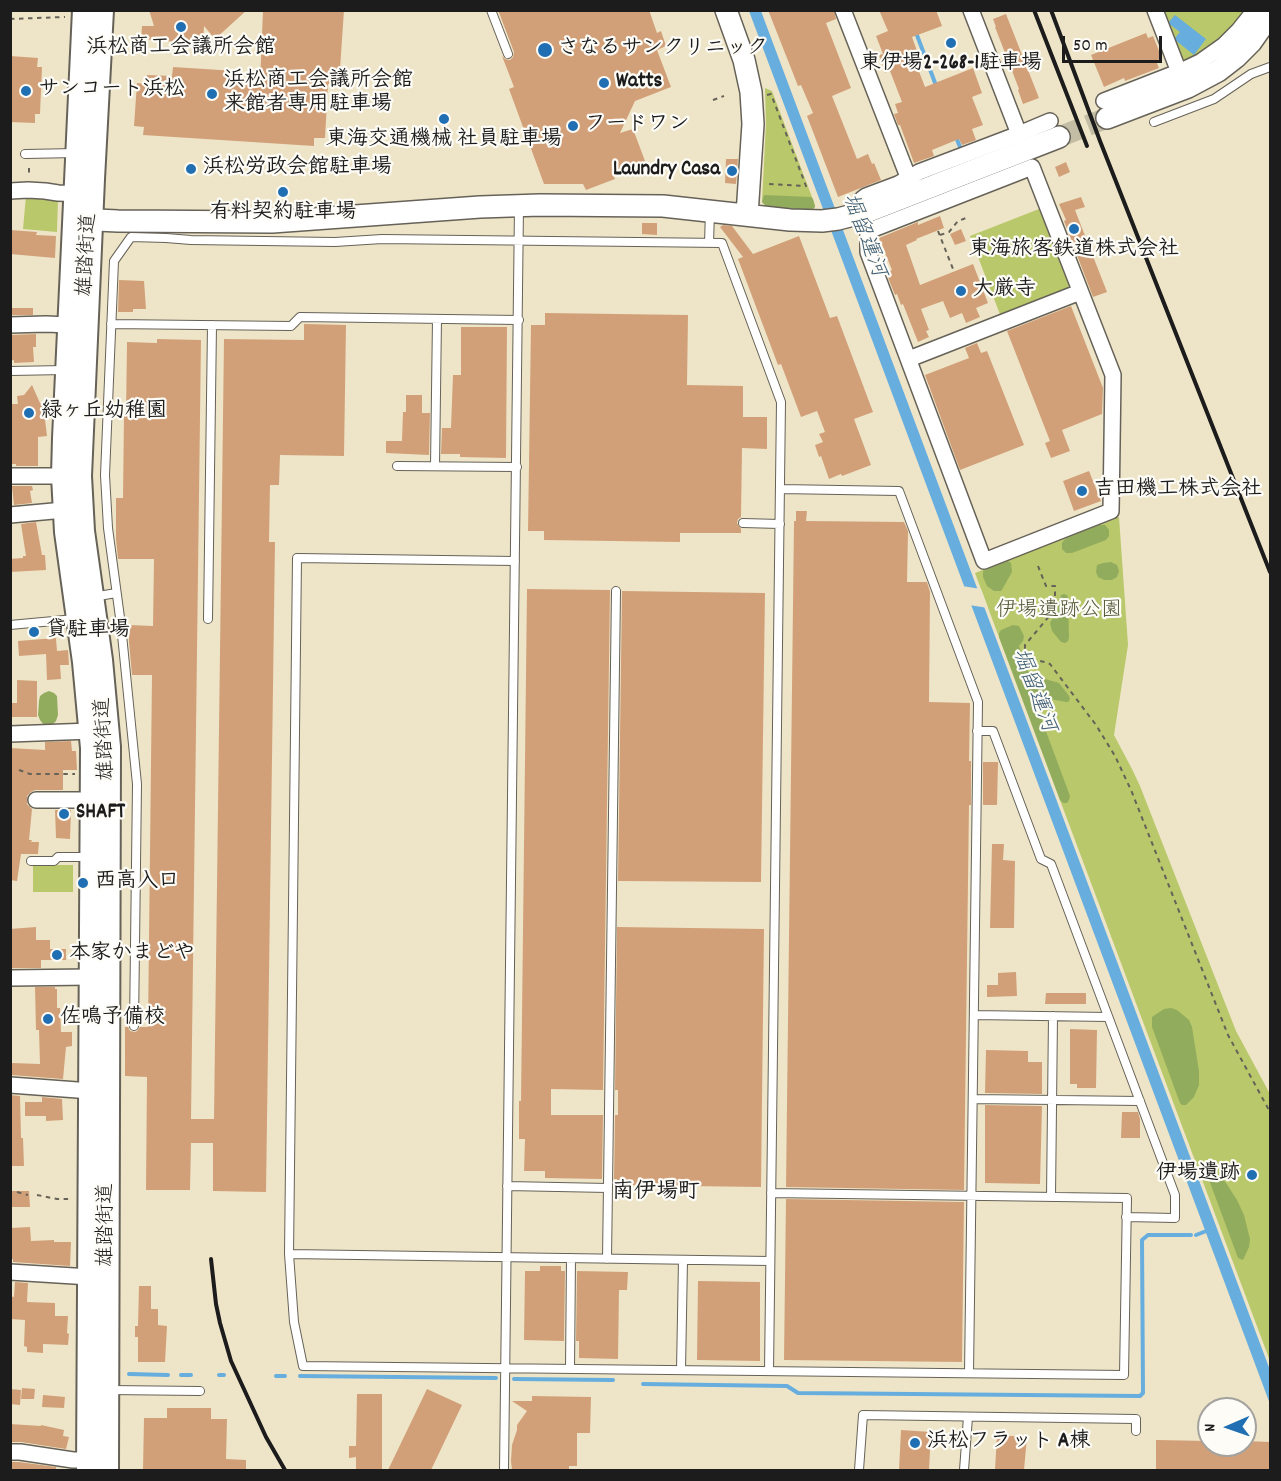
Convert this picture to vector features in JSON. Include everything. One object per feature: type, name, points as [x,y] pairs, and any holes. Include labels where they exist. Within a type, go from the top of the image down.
[{"type":"main road","name":"雄踏街道","points":[[95,1467],[107,1390],[109,769],[104,682],[83,531],[80,476],[84,194],[102,10]]},
{"type":"main road","name":"雄踏街道","points":[[75,14],[77,154],[84,194]]},
{"type":"main road","name":"雄踏街道","points":[[83,219],[69,326],[63,477],[68,551],[86,673],[91,731],[90,1277],[95,1467]]},
{"type":"street","points":[[726,10],[744,60],[751,92],[753,124],[747,215]]},
{"type":"street","points":[[843,10],[911,186]]},
{"type":"street","points":[[971,10],[1019,134]]},
{"type":"street","points":[[1155,10],[1179,72]]},
{"type":"street","points":[[1106,110],[1217,51],[1239,30],[1255,10]]},
{"type":"street","points":[[1106,110],[1188,87],[1218,71],[1251,42],[1270,15]]},
{"type":"street","points":[[849,221],[911,186],[1054,129]]},
{"type":"street","points":[[911,186],[919,172],[1019,134],[1054,129]]},
{"type":"street","points":[[83,219],[283,222],[519,205],[636,205],[806,221],[849,221],[1032,167],[1113,375],[1111,512],[984,561],[868,252],[849,221]]},
{"type":"street","points":[[10,191],[84,194]]},
{"type":"street","points":[[909,359],[1080,292]]},
{"type":"street","points":[[10,325],[69,326]]},
{"type":"street","points":[[10,476],[63,477]]},
{"type":"street","points":[[10,515],[64,510]]},
{"type":"street","points":[[10,734],[91,731]]},
{"type":"street","points":[[36,800],[92,800]]},
{"type":"street","points":[[10,978],[92,977]]},
{"type":"street","points":[[10,1085],[91,1091]]},
{"type":"street","points":[[10,1272],[90,1277]]},
{"type":"street","points":[[10,1452],[74,1460],[95,1467]]},
{"type":"lane","points":[[492,13],[508,54]]},
{"type":"lane","points":[[1154,122],[1214,99],[1251,74],[1270,67]]},
{"type":"lane","points":[[25,154],[77,154]]},
{"type":"lane","points":[[504,1470],[519,205]]},
{"type":"lane","points":[[709,243],[710,211]]},
{"type":"lane","points":[[134,1026],[137,784],[121,625],[108,528],[105,475],[114,261],[131,237],[335,242],[382,238],[722,243],[781,402],[769,1371]]},
{"type":"lane","points":[[111,324],[291,326],[300,317],[519,320]]},
{"type":"lane","points":[[435,466],[437,319]]},
{"type":"lane","points":[[208,619],[212,325]]},
{"type":"lane","points":[[10,371],[67,370]]},
{"type":"lane","points":[[397,466],[517,467]]},
{"type":"lane","points":[[780,489],[899,491],[978,702],[969,1373]]},
{"type":"lane","points":[[743,523],[780,524]]},
{"type":"lane","points":[[515,561],[297,558],[289,1254],[294,1322],[303,1366],[1124,1375],[1127,1198],[771,1193]]},
{"type":"lane","points":[[607,1259],[615,591]]},
{"type":"lane","points":[[92,597],[116,593]]},
{"type":"lane","points":[[10,625],[78,618]]},
{"type":"lane","points":[[978,730],[993,731],[1041,859],[1051,864],[1175,1195],[1175,1218],[1126,1217]]},
{"type":"lane","points":[[31,861],[54,861],[58,856],[92,857]]},
{"type":"lane","points":[[974,1015],[1108,1017]]},
{"type":"lane","points":[[1051,1197],[1053,1016]]},
{"type":"lane","points":[[973,1099],[1140,1101]]},
{"type":"lane","points":[[507,1186],[608,1188]]},
{"type":"lane","points":[[289,1254],[770,1261]]},
{"type":"lane","points":[[570,1369],[571,1258]]},
{"type":"lane","points":[[681,1370],[683,1260]]},
{"type":"lane","points":[[107,1390],[200,1391]]},
{"type":"lane","points":[[859,1470],[862,1415],[1136,1419],[1136,1431]]},
{"type":"lane","points":[[964,1470],[968,1417]]},
{"type":"path","points":[[10,19],[75,14]]},
{"type":"path","points":[[760,184],[806,186],[771,94],[761,95]]},
{"type":"path","points":[[714,100],[724,96]]},
{"type":"path","points":[[29,168],[29,181]]},
{"type":"path","points":[[940,235],[949,232],[958,221],[966,218]]},
{"type":"path","points":[[938,231],[953,268]]},
{"type":"path","points":[[1038,566],[1046,586],[1055,586],[1055,605],[1051,614],[1025,645],[1025,653],[1030,658],[1050,664],[1096,725],[1116,756],[1228,1035],[1270,1113]]},
{"type":"path","points":[[19,770],[30,774],[80,774]]},
{"type":"path","points":[[17,1192],[28,1195]]},
{"type":"path","points":[[37,1195],[57,1199],[78,1198]]},
{"type":"green space","points":[[1162,11],[1245,11],[1219,39],[1186,60],[1181,58]]},
{"type":"green space","points":[[765,88],[772,91],[815,205],[812,210],[766,206],[762,202],[766,124]]},
{"type":"green space","points":[[764,195],[811,197],[815,207],[812,210],[806,210],[766,206],[762,202]]},
{"type":"green space","points":[[26,196],[58,199],[57,232],[23,229]]},
{"type":"green space","points":[[1039,209],[1069,286],[1067,291],[1001,317],[970,236]]},
{"type":"green space","name":"伊場遺跡公園","points":[[1119,517],[1128,645],[1114,735],[1140,786],[1236,1031],[1270,1094],[1270,1361],[975,573]]},
{"type":"green space","points":[[1099,525],[1105,525],[1109,530],[1106,540],[1072,553],[1066,553],[1062,549],[1062,543],[1066,538]]},
{"type":"green space","points":[[1008,561],[1011,563],[1012,572],[1001,591],[994,591],[987,586],[983,571]]},
{"type":"green space","points":[[1111,562],[1117,565],[1119,571],[1117,577],[1104,580],[1098,577],[1097,565]]},
{"type":"green space","points":[[1064,594],[1068,598],[1069,638],[1065,643],[1061,642],[1052,631],[1050,623],[1057,611],[1061,595]]},
{"type":"green space","points":[[1013,625],[1019,626],[1024,636],[1019,646],[1031,675],[1059,683],[1070,699],[1066,702],[1039,697],[1034,699],[1070,796],[1067,803],[1060,800],[999,637],[1001,630]]},
{"type":"green space","points":[[49,691],[57,696],[58,715],[56,721],[48,726],[43,724],[38,715],[40,696]]},
{"type":"green space","points":[[33,865],[73,865],[73,892],[33,892]]},
{"type":"green space","points":[[1171,1008],[1189,1020],[1199,1071],[1199,1085],[1194,1097],[1186,1105],[1180,1103],[1152,1027],[1152,1017],[1164,1009]]},
{"type":"green space","points":[[1208,1164],[1226,1183],[1244,1215],[1250,1239],[1243,1260],[1238,1258],[1205,1169]]},
{"type":"water","points":[[749,11],[761,11],[1270,1370],[1270,1404]]},
{"type":"water","points":[[1175,15],[1206,39],[1194,55],[1174,39],[1180,32],[1168,23]]},
{"type":"pier","points":[[962,586],[981,589],[988,608],[969,605]]},
{"type":"building","name":"浜松商工会議所会館","points":[[149,10],[247,10],[215,39],[204,26],[203,44],[141,39],[142,26],[154,26]]},
{"type":"building","name":"浜松商工会議所会館 来館者専用駐車場","points":[[263,10],[344,10],[339,84],[328,84],[325,138],[314,138],[314,146],[143,135],[144,127],[134,126],[137,83],[147,84],[147,75],[172,76],[173,67],[236,71],[235,81],[260,83]]},
{"type":"building","points":[[498,10],[649,10],[657,33],[661,31],[666,46],[657,50],[671,87],[635,101],[620,133],[633,129],[645,161],[613,174],[615,179],[586,190],[583,184],[544,184],[509,89],[514,87],[502,56],[510,60],[514,52]]},
{"type":"building","points":[[768,10],[834,10],[836,19],[826,23],[851,88],[832,96],[857,159],[868,154],[881,180],[838,197],[807,116],[813,113],[801,85],[798,86]]},
{"type":"building","points":[[879,10],[936,10],[942,26],[912,37],[920,59],[915,61],[925,87],[973,68],[982,93],[972,97],[983,125],[972,129],[976,140],[962,145],[959,139],[932,150],[934,156],[914,163],[894,114],[898,113],[895,104],[902,102],[890,71],[885,73],[879,55],[883,54],[876,36],[888,31]]},
{"type":"building","points":[[1006,14],[1039,98],[1023,104],[993,19]]},
{"type":"building","points":[[1146,33],[1148,38],[1153,36],[1162,58],[1156,61],[1159,68],[1125,81],[1124,78],[1104,87],[1091,55]]},
{"type":"building","name":"サンコート浜松","points":[[10,56],[38,58],[37,67],[42,67],[40,114],[35,114],[35,123],[10,122]]},
{"type":"building","name":"Laundry Casa","points":[[726,159],[738,159],[736,184],[725,183]]},
{"type":"building","points":[[1066,162],[1070,172],[1059,177],[1055,167]]},
{"type":"building","points":[[1081,197],[1085,207],[1075,210],[1107,292],[1093,297],[1059,204]]},
{"type":"building","points":[[940,216],[944,228],[906,245],[920,285],[973,264],[988,303],[976,308],[980,317],[966,323],[962,313],[950,318],[943,301],[921,309],[929,330],[926,331],[929,337],[918,342],[903,304],[901,305],[897,294],[895,295],[887,275],[892,270],[879,238],[918,222],[918,225]]},
{"type":"building","points":[[642,223],[657,223],[657,235],[642,234]]},
{"type":"building","points":[[732,226],[753,254],[799,236],[830,318],[837,316],[873,412],[854,419],[871,465],[829,479],[815,445],[823,442],[819,434],[825,432],[817,411],[801,417],[781,364],[778,365],[738,259],[743,257],[720,227]]},
{"type":"building","points":[[961,229],[966,241],[955,245],[950,234]]},
{"type":"building","points":[[10,230],[56,236],[55,258],[10,254]]},
{"type":"building","points":[[119,280],[144,281],[146,309],[118,312]]},
{"type":"building","points":[[1071,306],[1103,388],[1102,414],[1062,430],[1070,451],[1051,458],[1045,443],[1050,441],[1007,331]]},
{"type":"building","points":[[10,308],[33,308],[33,315],[10,315]]},
{"type":"building","points":[[545,313],[688,315],[687,385],[743,386],[743,417],[767,417],[767,449],[742,448],[741,517],[737,523],[741,533],[680,533],[680,542],[544,540],[544,531],[528,531],[531,325],[545,325]]},
{"type":"building","points":[[304,324],[346,325],[344,456],[280,455],[279,485],[270,485],[269,542],[275,542],[266,1192],[213,1191],[213,1143],[191,1143],[190,1190],[146,1190],[147,1077],[125,1076],[125,1027],[135,1032],[140,1027],[148,1027],[152,675],[132,675],[129,625],[153,626],[154,559],[118,559],[116,498],[123,498],[127,342],[157,343],[157,339],[201,340],[191,1119],[214,1119],[224,339],[304,340]]},
{"type":"building","points":[[461,327],[507,327],[506,458],[460,457],[460,454],[441,454],[442,428],[451,428],[453,375],[461,375]]},
{"type":"building","points":[[36,334],[36,347],[33,347],[34,362],[14,363],[14,360],[10,361],[10,335]]},
{"type":"building","points":[[977,343],[981,353],[987,351],[1024,445],[960,470],[925,375],[969,358],[965,348]]},
{"type":"building","name":"緑ヶ丘幼稚園","points":[[32,385],[40,403],[43,403],[47,436],[38,437],[38,466],[16,466],[16,464],[10,464],[10,404],[18,404],[17,396],[24,395]]},
{"type":"building","points":[[406,395],[422,395],[422,413],[430,413],[429,455],[386,453],[386,441],[402,441]]},
{"type":"building","points":[[1089,471],[1101,501],[1074,511],[1063,481]]},
{"type":"building","points":[[12,486],[32,486],[33,490],[30,491],[32,503],[14,505]]},
{"type":"building","points":[[796,511],[807,511],[806,521],[904,522],[908,531],[907,582],[927,582],[930,592],[929,702],[970,703],[971,805],[969,805],[964,1190],[786,1187],[794,521],[796,521]]},
{"type":"building","points":[[36,522],[42,555],[45,555],[46,570],[10,572],[10,559],[26,556],[21,524]]},
{"type":"building","points":[[527,589],[610,590],[603,1090],[551,1089],[551,1115],[603,1115],[602,1179],[545,1178],[545,1171],[524,1171],[525,1139],[519,1139]]},
{"type":"building","points":[[622,591],[765,593],[761,882],[618,881]]},
{"type":"building","points":[[56,638],[57,651],[68,650],[69,665],[60,665],[61,679],[47,680],[46,654],[19,656],[18,641]]},
{"type":"building","points":[[17,680],[37,681],[37,717],[10,717],[10,703],[17,703]]},
{"type":"building","points":[[71,741],[72,751],[76,751],[77,770],[63,770],[63,790],[35,790],[27,796],[27,804],[32,809],[29,840],[39,842],[38,854],[21,854],[17,881],[10,880],[12,798],[10,798],[10,748],[45,750],[45,742]]},
{"type":"building","points":[[983,762],[998,762],[997,805],[983,805]]},
{"type":"building","points":[[55,810],[71,810],[70,839],[56,838]]},
{"type":"building","points":[[992,844],[1004,844],[1003,860],[1015,861],[1014,928],[990,928]]},
{"type":"building","points":[[36,927],[36,940],[50,940],[50,949],[66,949],[66,960],[41,960],[41,968],[10,968],[10,929]]},
{"type":"building","points":[[617,927],[764,929],[761,1187],[617,1185],[617,1179],[614,1179],[615,1115],[618,1115],[618,1090],[615,1090]]},
{"type":"building","points":[[1016,972],[1017,996],[987,997],[987,985],[998,985],[998,973]]},
{"type":"building","points":[[35,987],[55,987],[57,989],[61,1032],[72,1032],[72,1046],[66,1047],[63,1079],[11,1075],[12,1063],[40,1064]]},
{"type":"building","points":[[1046,993],[1086,993],[1086,1004],[1045,1004]]},
{"type":"building","points":[[1070,1029],[1097,1030],[1096,1088],[1077,1088],[1077,1084],[1070,1084]]},
{"type":"building","points":[[986,1050],[1028,1051],[1028,1062],[1042,1062],[1042,1094],[985,1093]]},
{"type":"building","points":[[10,1095],[20,1096],[24,1166],[10,1166]]},
{"type":"building","points":[[42,1097],[62,1099],[63,1120],[46,1121],[46,1116],[25,1116],[25,1102],[42,1102]]},
{"type":"building","points":[[985,1105],[1042,1106],[1040,1184],[985,1183]]},
{"type":"building","points":[[1122,1112],[1138,1112],[1140,1138],[1121,1138]]},
{"type":"building","points":[[10,1191],[29,1191],[30,1207],[10,1207]]},
{"type":"building","points":[[786,1199],[964,1202],[962,1362],[784,1360]]},
{"type":"building","points":[[30,1227],[31,1241],[71,1242],[70,1266],[13,1262],[13,1259],[10,1259],[10,1228]]},
{"type":"building","points":[[540,1266],[561,1266],[561,1271],[565,1271],[564,1341],[524,1340],[525,1271],[540,1271]]},
{"type":"building","points":[[577,1271],[628,1272],[627,1290],[619,1290],[618,1359],[579,1358],[579,1341],[576,1341]]},
{"type":"building","points":[[698,1281],[760,1282],[760,1361],[697,1360]]},
{"type":"building","points":[[15,1282],[28,1283],[27,1302],[55,1303],[55,1316],[68,1316],[68,1345],[43,1344],[43,1353],[27,1352],[27,1347],[24,1346],[25,1320],[10,1319],[10,1296],[14,1297]]},
{"type":"building","points":[[139,1286],[151,1286],[151,1309],[158,1309],[158,1325],[167,1326],[165,1362],[138,1362],[138,1337],[135,1337],[135,1326],[138,1326]]},
{"type":"building","points":[[22,1388],[35,1389],[34,1399],[21,1399]]},
{"type":"building","points":[[10,1389],[21,1390],[20,1405],[10,1404]]},
{"type":"building","points":[[427,1389],[462,1405],[431,1470],[388,1470]]},
{"type":"building","points":[[357,1394],[382,1394],[382,1470],[356,1470],[356,1457],[349,1458],[349,1446],[356,1446]]},
{"type":"building","points":[[43,1395],[65,1397],[64,1408],[42,1407]]},
{"type":"building","points":[[532,1396],[591,1397],[590,1433],[577,1433],[577,1466],[569,1466],[569,1470],[512,1470],[512,1445],[517,1425],[527,1411],[512,1401],[532,1401]]},
{"type":"building","points":[[167,1408],[211,1408],[211,1419],[227,1419],[226,1459],[246,1460],[246,1470],[143,1470],[144,1418],[167,1418]]},
{"type":"building","points":[[10,1424],[41,1425],[64,1430],[63,1436],[69,1437],[66,1449],[10,1442]]},
{"type":"building","name":"浜松フラット A棟","points":[[901,1430],[931,1432],[929,1470],[899,1470]]},
{"type":"building","points":[[997,1435],[1027,1437],[1024,1470],[995,1470]]},
{"type":"building","points":[[1156,1440],[1197,1441],[1197,1457],[1257,1457],[1257,1441],[1270,1442],[1270,1470],[1156,1470]]},
{"type":"building","points":[[10,1462],[56,1467],[56,1470],[10,1470]]},
{"type":"waterway","points":[[915,30],[937,88]]},
{"type":"waterway","points":[[956,137],[960,147]]},
{"type":"waterway","points":[[1196,1235],[1209,1230]]},
{"type":"waterway","points":[[643,1384],[787,1386],[798,1393],[1140,1396],[1143,1393],[1142,1240],[1148,1235],[1191,1235]]},
{"type":"waterway","points":[[129,1374],[168,1375]]},
{"type":"waterway","points":[[181,1375],[191,1375]]},
{"type":"waterway","points":[[219,1375],[224,1375]]},
{"type":"waterway","points":[[276,1376],[285,1376]]},
{"type":"waterway","points":[[300,1376],[496,1378]]},
{"type":"waterway","points":[[514,1379],[613,1380]]},
{"type":"tunnel","points":[[1059,137],[1107,118]]},
{"type":"railway","points":[[1034,10],[1087,146]]},
{"type":"railway","points":[[1051,10],[1100,141],[1270,572]]},
{"type":"railway","points":[[211,1259],[216,1304],[231,1361],[266,1437],[285,1470]]},
{"type":"place","name":"浜松商工会議所会館","points":[[181,27]]},
{"type":"place","name":"東伊場2-268-1駐車場","points":[[951,43]]},
{"type":"place","name":"さなるサンクリニック","points":[[545,50]]},
{"type":"place","name":"Watts","points":[[604,83]]},
{"type":"place","name":"サンコート浜松","points":[[26,91]]},
{"type":"place","name":"浜松商工会議所会館 来館者専用駐車場","points":[[212,94]]},
{"type":"place","name":"東海交通機械 社員駐車場","points":[[444,119]]},
{"type":"place","name":"フードワン","points":[[573,126]]},
{"type":"place","name":"浜松労政会館駐車場","points":[[191,169]]},
{"type":"place","name":"Laundry Casa","points":[[732,171]]},
{"type":"place","name":"有料契約駐車場","points":[[283,192]]},
{"type":"place","name":"東海旅客鉄道株式会社","points":[[1074,229]]},
{"type":"place","name":"大厳寺","points":[[961,291]]},
{"type":"place","name":"緑ヶ丘幼稚園","points":[[29,413]]},
{"type":"place","name":"吉田機工株式会社","points":[[1082,491]]},
{"type":"place","name":"貸駐車場","points":[[34,632]]},
{"type":"place","name":"SHAFT","points":[[64,814]]},
{"type":"place","name":"西高入口","points":[[83,883]]},
{"type":"place","name":"本家かまどや","points":[[57,955]]},
{"type":"place","name":"佐鳴予備校","points":[[48,1019]]},
{"type":"place","name":"伊場遺跡","points":[[1252,1175]]},
{"type":"place","name":"浜松フラット A棟","points":[[915,1443]]},
{"type":"district","name":"南伊場町","points":[[656,1194]]},
{"type":"water label","name":"堀留運河","points":[[862,236]]},
{"type":"water label","name":"堀留運河","points":[[1032,691]]}]
